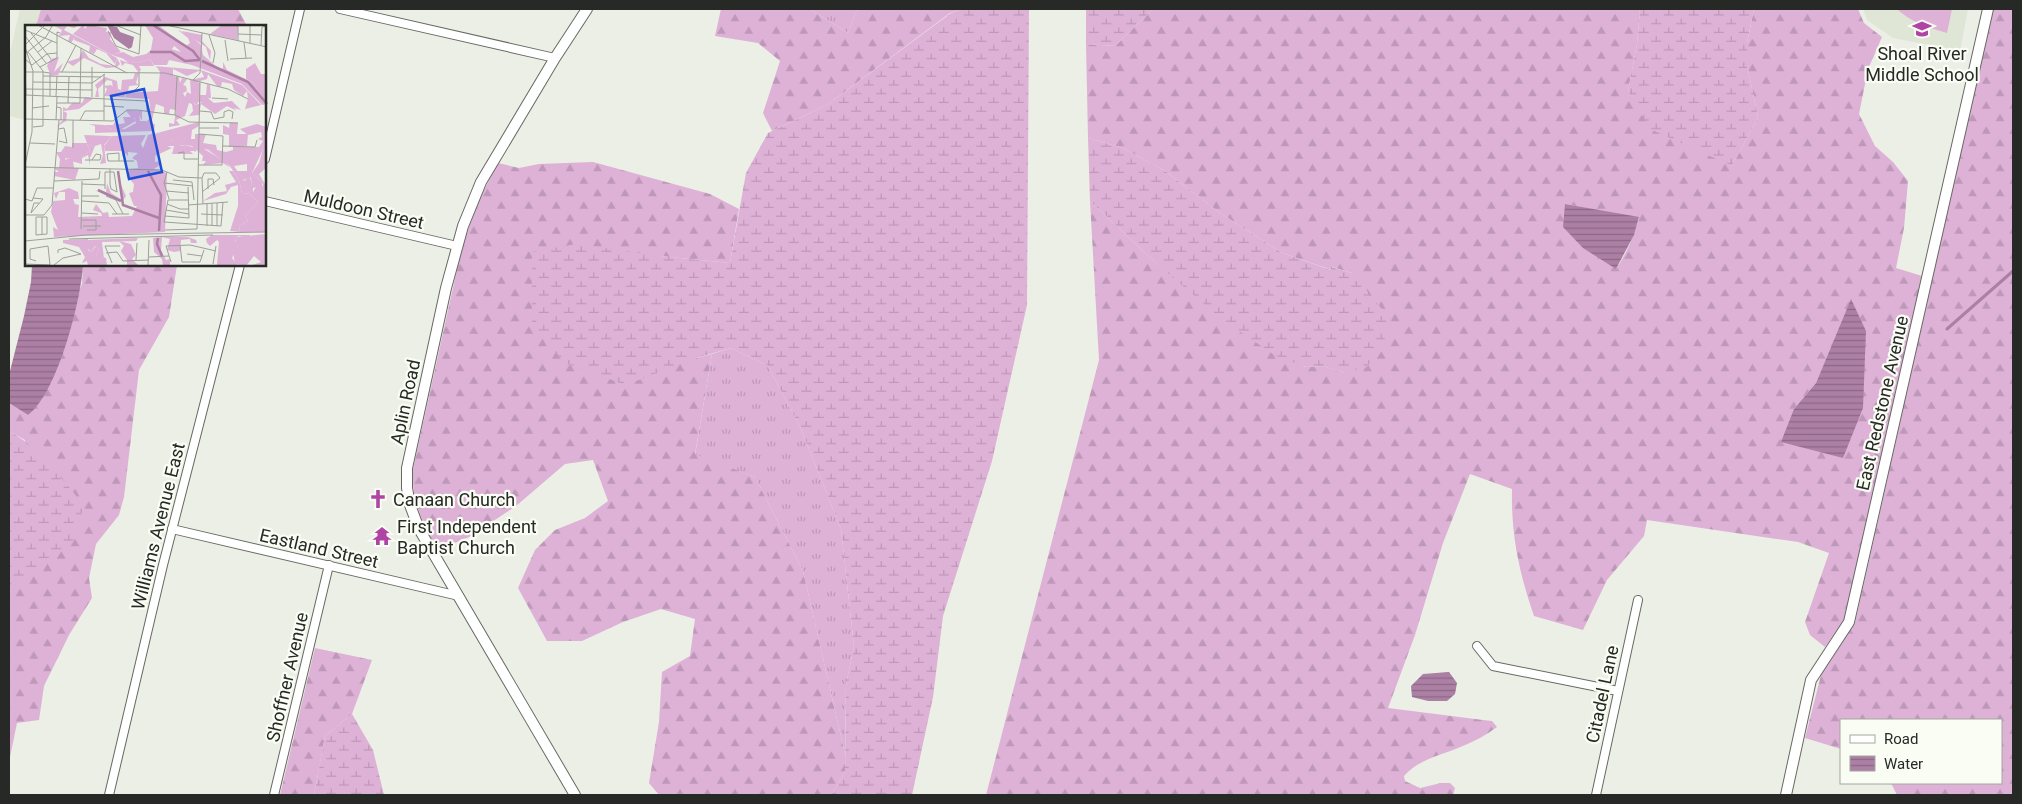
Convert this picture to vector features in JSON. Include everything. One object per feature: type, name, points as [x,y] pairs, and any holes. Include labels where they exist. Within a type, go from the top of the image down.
[{"type":"street","points":[[266,155],[300,9]]},
{"type":"street","points":[[340,9],[554,58]]},
{"type":"street","name":"Aplin Road","points":[[575,795],[416,521],[410,505],[406,481],[414,432],[457,246],[472,200],[554,58],[587,9]]},
{"type":"street","name":"East Redstone Avenue","points":[[1786,795],[1812,680],[1849,622],[1988,9]]},
{"type":"street","name":"Muldoon Street","points":[[266,201],[457,246]]},
{"type":"street","name":"Williams Avenue East","points":[[109,795],[172,529],[240,266]]},
{"type":"street","name":"Eastland Street","points":[[172,529],[459,596]]},
{"type":"street","name":"Shoffner Avenue","points":[[274,795],[329,566]]},
{"type":"street","name":"Citadel Lane","points":[[1596,795],[1638,600]]},
{"type":"street","points":[[1477,646],[1493,666],[1618,691]]},
{"type":"shaded area","points":[[20,9],[41,9],[36,25],[25,25],[25,120],[9,116],[9,57]]},
{"type":"shaded area","name":"Shoal River Middle School","points":[[1863,9],[1968,9],[1960,51],[1893,38],[1867,20]]},
{"type":"green space","points":[[41,9],[238,9],[246,25],[36,25]]},
{"type":"green space","points":[[721,9],[810,9],[848,33],[857,9],[962,9],[950,13],[827,105],[772,131],[763,113],[780,61],[758,43],[715,36]]},
{"type":"green space","points":[[810,9],[857,9],[848,33]]},
{"type":"green space","points":[[962,9],[1029,9],[1027,305],[992,461],[943,616],[933,697],[912,795],[831,795],[845,772],[846,685],[854,646],[841,529],[801,429],[768,366],[731,348],[693,359],[626,385],[565,363],[532,323],[532,252],[576,244],[660,256],[730,263],[746,173],[768,133],[827,105],[951,13]]},
{"type":"green space","points":[[1086,9],[1153,9],[1115,46],[1086,44]]},
{"type":"green space","points":[[1153,9],[1640,9],[1637,44],[1628,91],[1722,161],[1732,166],[1758,117],[1747,65],[1747,43],[1754,9],[1858,9],[1864,23],[1882,37],[1868,69],[1859,114],[1875,146],[1893,162],[1908,181],[1904,228],[1896,268],[1922,276],[1844,620],[1825,647],[1810,635],[1805,622],[1829,553],[1798,542],[1647,520],[1644,536],[1607,580],[1583,630],[1534,616],[1517,553],[1513,522],[1512,489],[1470,474],[1443,543],[1415,635],[1388,708],[1492,721],[1497,727],[1472,742],[1424,761],[1404,776],[1405,781],[1420,788],[1450,783],[1455,788],[1453,795],[986,795],[1099,360],[1090,201],[1157,264],[1305,367],[1323,366],[1345,373],[1352,273],[1332,267],[1332,270],[1282,253],[1220,213],[1165,171],[1123,148],[1088,138],[1086,44],[1115,46]],"holes":[[[1565,204],[1639,218],[1630,244],[1616,269]],[[1851,300],[1843,458],[1794,409],[1816,383]]]},
{"type":"green space","points":[[1640,9],[1754,9],[1747,43],[1747,65],[1758,117],[1732,166],[1650,129],[1628,91],[1637,44]]},
{"type":"green space","points":[[1897,9],[1952,9],[1947,33],[1914,21]]},
{"type":"green space","points":[[1993,9],[2013,9],[2013,795],[1897,795],[1892,784],[2002,784],[2002,719],[1840,719],[1840,749],[1805,738],[1821,675],[1855,623]]},
{"type":"green space","points":[[1088,138],[1123,148],[1165,171],[1220,213],[1282,253],[1331,270],[1331,267],[1352,273],[1381,308],[1388,321],[1384,342],[1367,367],[1345,373],[1323,366],[1306,367],[1276,356],[1224,321],[1157,264],[1090,201]]},
{"type":"green space","points":[[593,162],[710,194],[739,209],[730,263],[660,256],[693,359],[712,354],[695,454],[755,477],[803,571],[845,754],[845,772],[831,795],[659,795],[649,783],[659,722],[662,672],[690,656],[695,619],[661,609],[623,622],[582,641],[547,641],[518,588],[535,550],[555,530],[585,518],[608,501],[593,460],[565,464],[516,506],[469,537],[438,550],[419,511],[414,491],[413,469],[462,247],[478,202],[498,163],[519,168],[539,164]]},
{"type":"green space","points":[[83,266],[177,266],[169,317],[139,370],[124,497],[119,515],[96,544],[89,578],[92,598],[69,635],[44,686],[39,720],[17,723],[9,762],[9,593],[18,584],[25,440],[9,431],[9,403],[28,415],[82,284]]},
{"type":"green space","points":[[731,348],[768,366],[801,429],[841,529],[854,646],[846,685],[845,754],[803,571],[755,477],[695,455],[712,354]]},
{"type":"green space","points":[[9,431],[31,446],[84,505],[73,542],[9,593]]},
{"type":"green space","points":[[315,648],[372,660],[352,714],[325,736],[314,795],[280,795]]},
{"type":"green space","points":[[352,714],[373,750],[384,795],[314,795],[325,736]]},
{"type":"water","points":[[1565,204],[1639,217],[1634,235],[1616,269],[1583,248],[1563,227]]},
{"type":"water","points":[[32,266],[83,266],[78,301],[58,368],[39,404],[28,415],[9,403],[9,375],[31,282]]},
{"type":"water","points":[[1851,299],[1866,331],[1863,408],[1843,458],[1781,442],[1794,409],[1816,383]]},
{"type":"water","points":[[1449,672],[1457,683],[1455,694],[1447,701],[1428,701],[1412,697],[1411,686],[1423,674]]},
{"type":"waterway","points":[[1947,329],[2013,271]]},
{"type":"place","name":"Shoal River Middle School","points":[[1922,29]]},
{"type":"place","name":"Canaan Church","points":[[378,499]]},
{"type":"place","name":"First Independent Baptist Church","points":[[382,536]]}]
